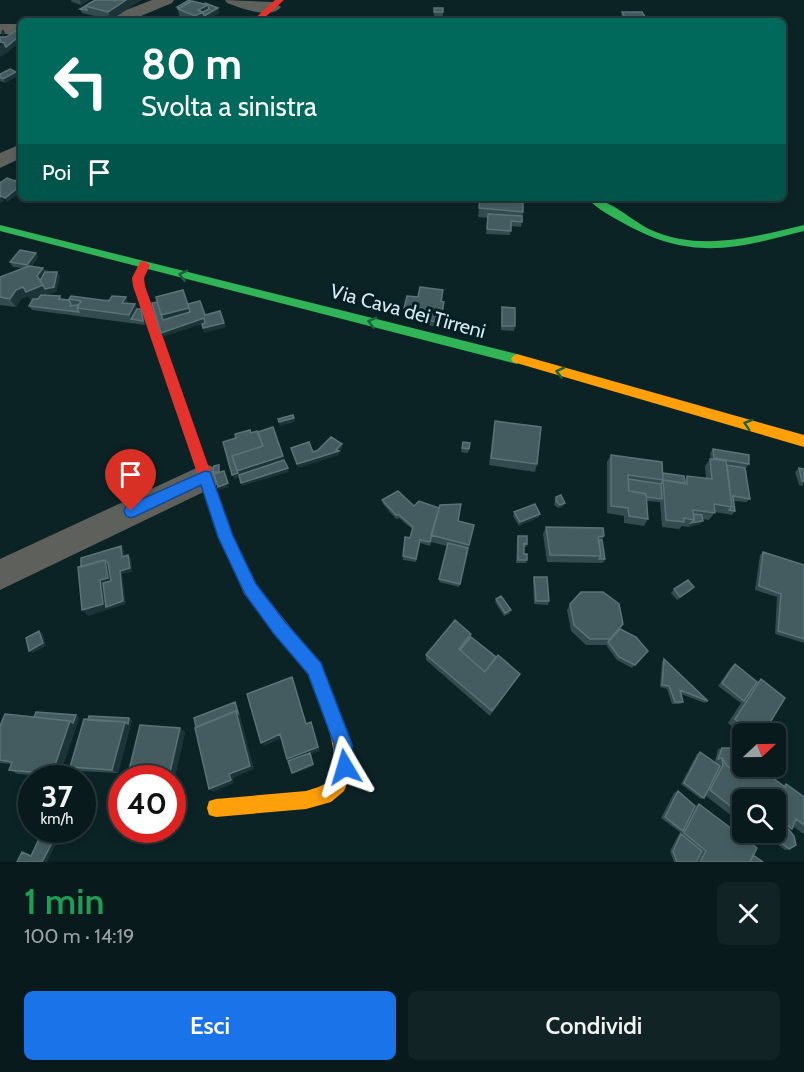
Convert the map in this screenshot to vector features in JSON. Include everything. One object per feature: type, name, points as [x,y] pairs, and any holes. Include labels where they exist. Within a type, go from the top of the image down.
[{"type":"street","points":[[121,18],[166,0]]},
{"type":"street","points":[[233,0],[251,6],[277,3]]},
{"type":"street","points":[[260,18],[277,3]]},
{"type":"street","points":[[0,29],[18,29]]},
{"type":"street","points":[[0,162],[18,152]]},
{"type":"street","points":[[596,201],[640,232],[678,245],[719,247],[804,228]]},
{"type":"street","name":"Via Cava dei Tirreni","points":[[0,228],[331,311],[708,411],[804,441]]},
{"type":"street","points":[[144,265],[138,278],[139,286],[226,537],[250,589],[315,669],[343,744],[345,767],[338,785],[324,795],[306,800],[216,808]]},
{"type":"street","points":[[0,575],[205,477]]},
{"type":"building","points":[[95,0],[126,0],[108,12],[85,6]]},
{"type":"building","points":[[191,1],[180,8],[177,7]]},
{"type":"building","points":[[192,1],[208,5],[198,10],[203,12],[195,16],[178,9]]},
{"type":"building","points":[[205,3],[218,8],[204,16],[203,12],[209,9]]},
{"type":"building","points":[[434,8],[443,8],[443,12],[434,12]]},
{"type":"building","points":[[622,12],[642,12],[646,18],[625,18]]},
{"type":"building","points":[[18,32],[18,37],[6,47],[0,42],[0,37]]},
{"type":"building","points":[[10,69],[16,72],[3,79],[0,77],[0,74]]},
{"type":"building","points":[[7,178],[15,181],[18,178],[18,188],[5,198],[0,197],[0,183]]},
{"type":"building","points":[[480,201],[523,203],[523,212],[479,208]]},
{"type":"building","points":[[488,214],[522,216],[522,222],[511,221],[511,231],[487,229]]},
{"type":"building","points":[[20,250],[36,253],[27,265],[10,262]]},
{"type":"building","points":[[29,266],[43,268],[37,276],[43,285],[26,292],[23,287],[16,290],[10,299],[0,297],[0,277]]},
{"type":"building","points":[[45,272],[57,272],[54,287],[45,289],[40,281]]},
{"type":"building","points":[[420,287],[443,290],[441,301],[444,302],[440,322],[424,320],[426,310],[404,308],[407,296],[418,297]]},
{"type":"building","points":[[183,290],[189,308],[161,315],[156,297]]},
{"type":"building","points":[[41,295],[60,296],[59,299],[69,300],[70,306],[78,305],[79,312],[29,306],[33,299],[38,299]]},
{"type":"building","points":[[71,296],[109,301],[112,296],[126,297],[122,303],[135,304],[129,315],[77,308],[81,301],[69,299]]},
{"type":"building","points":[[200,301],[205,315],[220,311],[224,323],[203,328],[204,318],[161,333],[152,303],[157,302],[163,320],[190,312],[188,304]]},
{"type":"building","points":[[502,307],[515,308],[515,326],[502,326]]},
{"type":"building","points":[[137,309],[141,309],[143,321],[131,319]]},
{"type":"building","points":[[293,415],[294,418],[279,422],[278,419]]},
{"type":"building","points":[[495,421],[541,427],[537,464],[491,458]]},
{"type":"building","points":[[273,427],[283,456],[237,471],[232,456],[263,446],[258,432]]},
{"type":"building","points":[[250,430],[251,433],[257,431],[263,446],[232,456],[238,473],[232,475],[223,442],[236,438],[235,434]]},
{"type":"building","points":[[331,437],[342,444],[336,450],[339,451],[297,464],[291,448],[309,442],[313,452]]},
{"type":"building","points":[[463,442],[470,443],[469,449],[462,448]]},
{"type":"building","points":[[713,449],[749,455],[749,464],[714,458]]},
{"type":"building","points":[[611,455],[662,462],[663,480],[628,475],[629,491],[646,494],[648,519],[629,516],[628,508],[611,506]]},
{"type":"building","points":[[710,459],[726,461],[732,507],[714,504],[715,513],[693,510],[694,520],[684,518],[684,522],[666,520],[663,480],[687,484],[687,476],[712,479]]},
{"type":"building","points":[[284,460],[288,468],[241,483],[239,475]]},
{"type":"building","points":[[219,465],[219,472],[213,472],[214,466]]},
{"type":"building","points":[[727,465],[745,468],[750,499],[733,496],[735,511],[729,510],[732,507]]},
{"type":"building","points":[[799,468],[804,469],[804,482],[802,481]]},
{"type":"building","points":[[224,471],[228,483],[218,487],[214,474]]},
{"type":"building","points":[[663,473],[684,476],[685,483],[663,480]]},
{"type":"building","points":[[628,479],[661,484],[662,499],[646,497],[646,494],[629,491]]},
{"type":"building","points":[[398,491],[414,506],[419,501],[439,508],[430,542],[420,540],[416,559],[403,556],[405,537],[410,538],[413,527],[396,515],[382,500]]},
{"type":"building","points":[[561,495],[565,503],[560,505],[556,497]]},
{"type":"building","points":[[461,504],[458,521],[474,525],[469,545],[431,535],[440,505]]},
{"type":"building","points":[[535,504],[540,514],[520,522],[514,512]]},
{"type":"building","points":[[694,514],[702,515],[703,521],[691,523],[694,520]]},
{"type":"building","points":[[546,527],[603,528],[604,536],[598,537],[601,556],[550,555]]},
{"type":"building","points":[[518,536],[527,536],[527,544],[524,543],[524,554],[527,554],[527,560],[518,560]]},
{"type":"building","points":[[599,540],[602,540],[605,559],[599,559],[601,556]]},
{"type":"building","points":[[448,543],[468,548],[460,584],[439,579]]},
{"type":"building","points":[[121,546],[122,557],[128,555],[130,568],[120,571],[123,601],[106,607],[103,583],[111,581],[108,563],[105,560],[81,567],[81,558]]},
{"type":"building","points":[[763,552],[804,565],[804,639],[778,631],[781,594],[759,586]]},
{"type":"building","points":[[105,560],[108,578],[100,580],[103,604],[82,610],[78,567]]},
{"type":"building","points":[[534,577],[547,577],[549,601],[536,601]]},
{"type":"building","points":[[688,580],[694,587],[680,597],[674,589]]},
{"type":"building","points":[[581,592],[603,592],[619,604],[623,624],[610,639],[590,639],[574,625],[570,604]]},
{"type":"building","points":[[501,596],[511,610],[505,613],[496,599]]},
{"type":"building","points":[[455,620],[471,634],[459,649],[485,672],[498,655],[520,674],[492,711],[426,655]]},
{"type":"building","points":[[620,629],[636,637],[648,651],[635,665],[619,657],[608,642]]},
{"type":"building","points":[[39,631],[43,643],[29,651],[26,638]]},
{"type":"building","points":[[471,637],[496,657],[485,672],[460,650]]},
{"type":"building","points":[[664,659],[708,701],[680,690],[683,702],[675,702],[669,686],[662,685]]},
{"type":"building","points":[[735,664],[757,682],[744,701],[722,683]]},
{"type":"building","points":[[292,677],[306,724],[311,722],[318,747],[287,759],[280,734],[261,743],[247,694]]},
{"type":"building","points":[[761,679],[785,698],[770,723],[740,723],[735,719]]},
{"type":"building","points":[[235,702],[238,713],[236,711],[196,727],[194,718]]},
{"type":"building","points":[[236,711],[250,766],[229,774],[231,780],[209,789],[195,728]]},
{"type":"building","points":[[36,712],[76,715],[73,723],[34,717]]},
{"type":"building","points":[[5,714],[70,721],[55,765],[18,765],[18,771],[9,770],[12,762],[0,760],[0,726]]},
{"type":"building","points":[[89,716],[129,718],[128,724],[88,720]]},
{"type":"building","points":[[84,719],[125,722],[113,765],[108,765],[108,770],[96,769],[96,765],[71,765]]},
{"type":"building","points":[[140,725],[180,728],[172,765],[130,765]]},
{"type":"building","points":[[722,748],[732,748],[732,769],[722,758],[718,759]]},
{"type":"building","points":[[700,752],[720,766],[704,798],[684,783]]},
{"type":"building","points":[[310,753],[313,764],[292,773],[288,761]]},
{"type":"building","points":[[722,758],[732,769],[732,777],[772,777],[804,797],[804,825],[796,819],[792,829],[786,824],[786,789],[732,789],[732,807],[710,790],[723,765]]},
{"type":"building","points":[[678,791],[695,806],[683,831],[665,817]]},
{"type":"building","points":[[699,804],[732,829],[732,843],[750,843],[757,848],[750,862],[700,862],[706,851],[684,833]]},
{"type":"building","points":[[786,828],[794,836],[796,845],[789,849],[782,843],[786,843]]},
{"type":"building","points":[[681,834],[702,851],[696,862],[677,862],[673,851]]},
{"type":"building","points":[[37,843],[52,843],[42,862],[17,862],[22,852],[31,856]]},
{"type":"building","points":[[753,855],[763,862],[750,862]]},
{"type":"traffic: fast","points":[[596,201],[648,232],[671,241],[694,245],[742,242],[804,228]]},
{"type":"traffic: fast","points":[[0,228],[517,359]]},
{"type":"traffic: slow","points":[[517,359],[804,441]]},
{"type":"traffic: slow","points":[[216,808],[306,800],[324,795],[338,785],[345,767],[343,744],[315,669],[290,640]]},
{"type":"traffic: jam","points":[[259,18],[280,0]]},
{"type":"traffic: jam","points":[[144,265],[138,278],[139,286],[226,537],[250,589],[290,640]]},
{"type":"route","points":[[131,511],[205,477],[226,537],[250,589],[315,669],[343,744],[345,767]]}]
